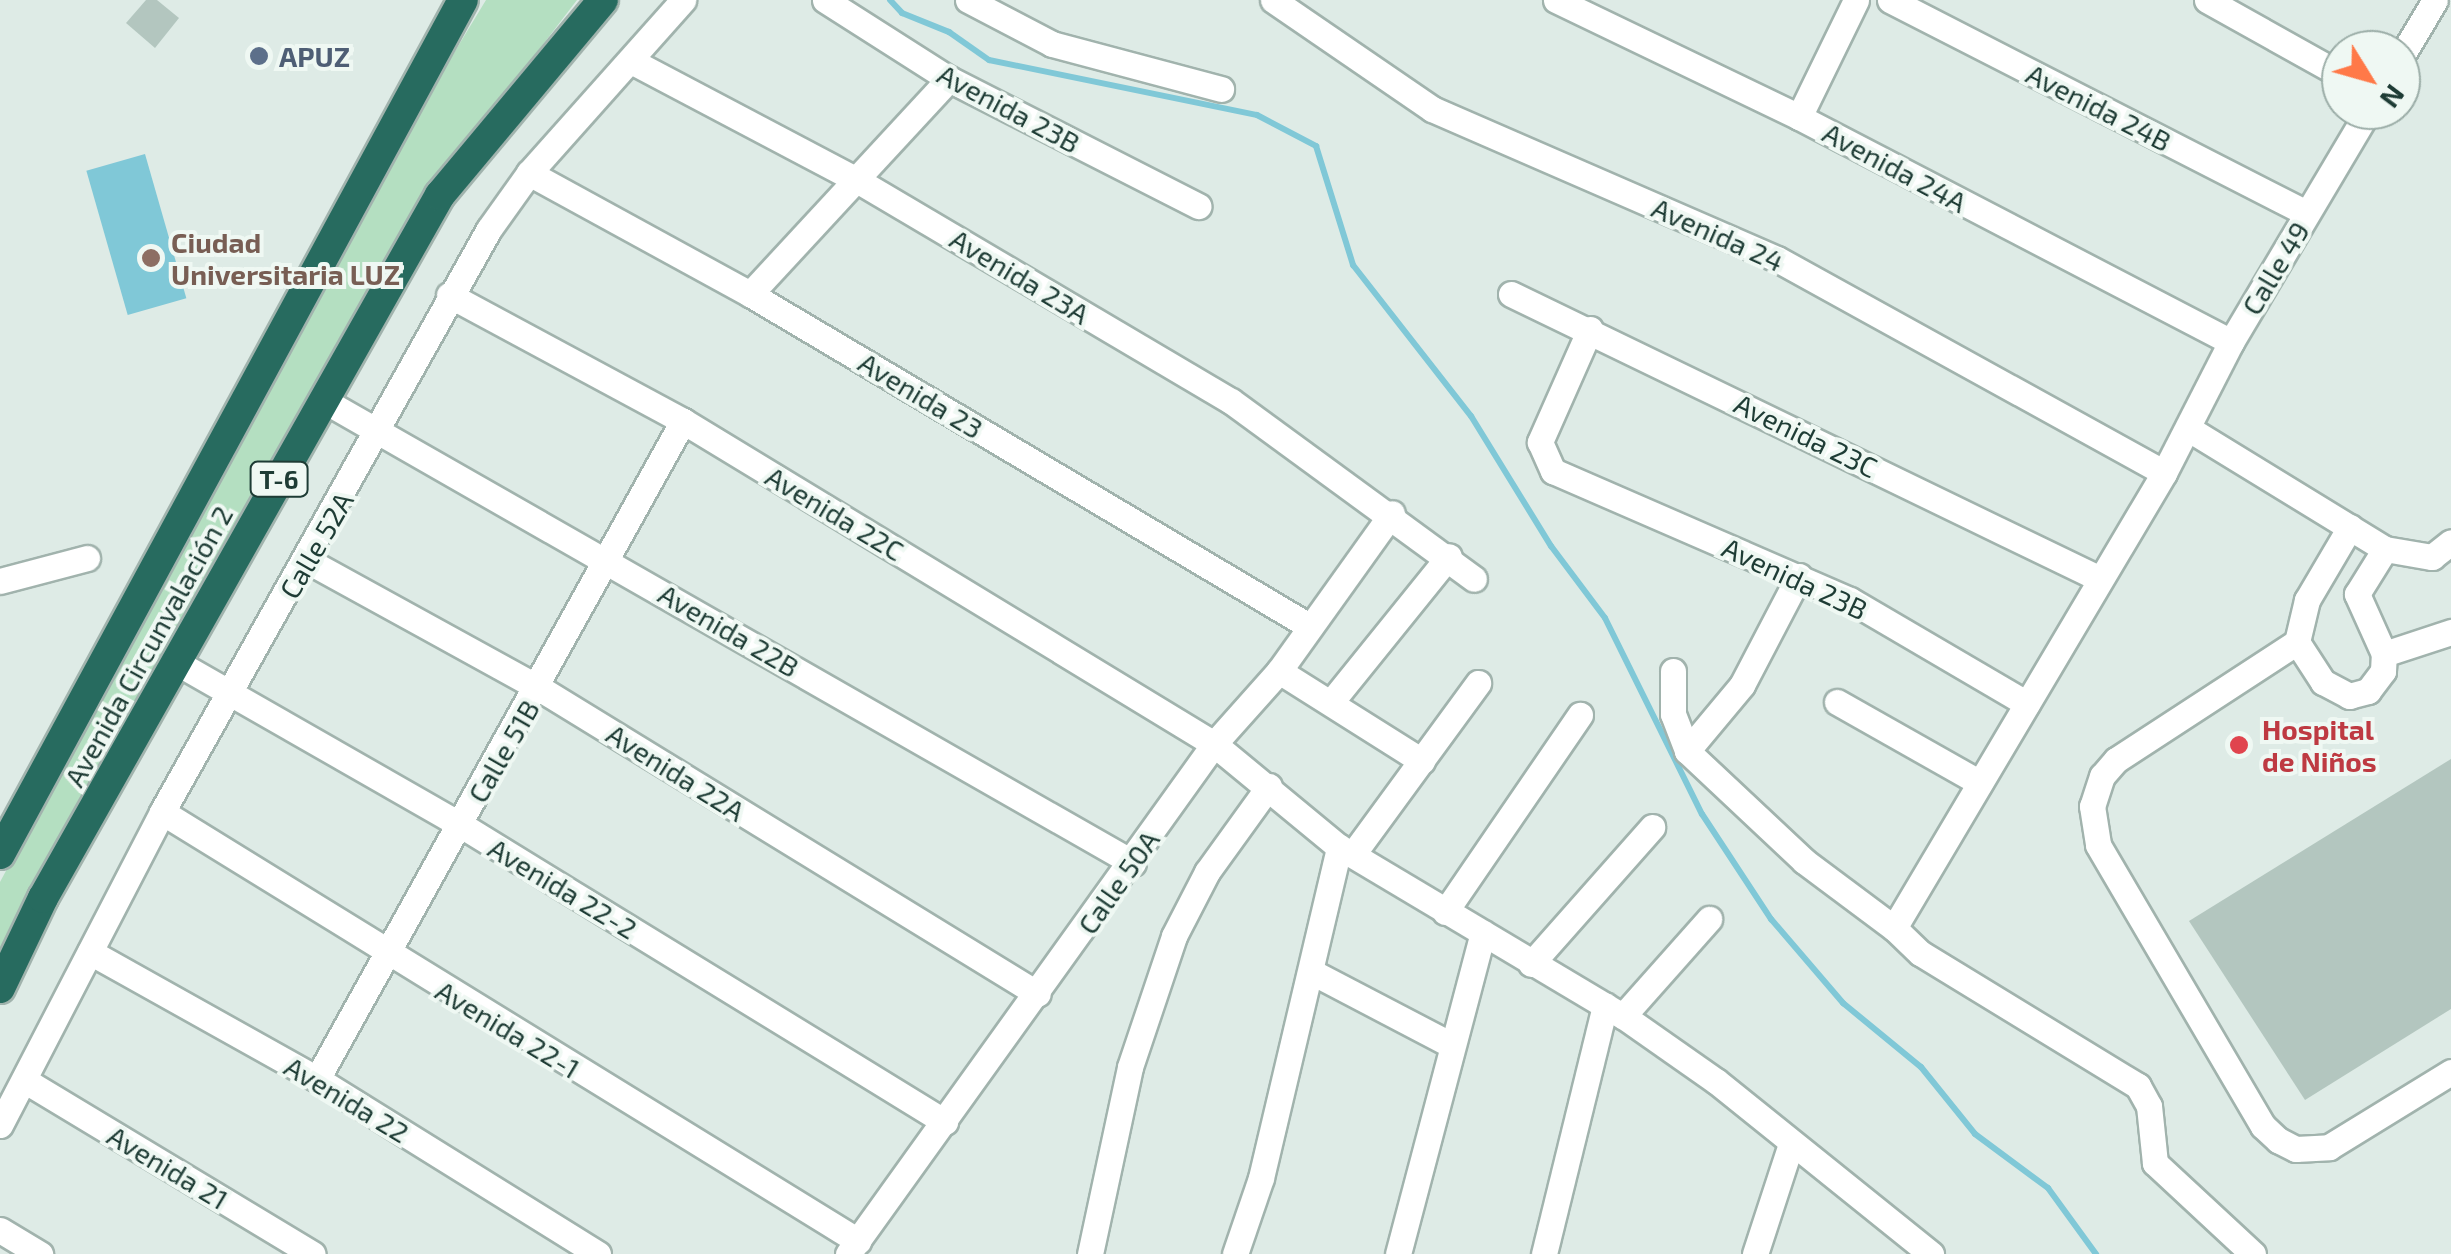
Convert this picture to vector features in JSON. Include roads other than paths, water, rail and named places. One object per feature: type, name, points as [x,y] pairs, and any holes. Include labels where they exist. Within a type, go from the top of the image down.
[{"type":"highway","name":"Avenida Circunvalación 2","points":[[0,854],[463,0]]},
{"type":"highway","name":"T-6","points":[[575,31],[588,0]]},
{"type":"highway","name":"Avenida Circunvalación 2","points":[[0,988],[176,662],[440,194],[602,0]]},
{"type":"street","name":"Calle 52A","points":[[0,1125],[162,812],[308,560],[449,295],[529,173],[633,62],[683,0]]},
{"type":"street","name":"Avenida 23B","points":[[825,0],[948,79],[1198,206]]},
{"type":"street","points":[[968,0],[1052,44],[1221,89]]},
{"type":"street","name":"Avenida 24A","points":[[1556,0],[1798,117],[2230,342]]},
{"type":"street","points":[[1798,117],[1856,0]]},
{"type":"street","name":"Avenida 24B","points":[[1890,0],[2308,213]]},
{"type":"street","points":[[2207,0],[2321,63]]},
{"type":"street","points":[[2417,30],[2435,0]]},
{"type":"street","name":"Avenida 24","points":[[1284,3],[1432,109],[1777,258],[2164,473]]},
{"type":"street","name":"Avenida 23A","points":[[633,62],[857,180],[1231,400],[1392,513],[1474,579]]},
{"type":"street","points":[[750,294],[948,79]]},
{"type":"street","name":"Calle 49","points":[[1894,928],[2189,430],[2230,342],[2357,130]]},
{"type":"street","name":"Avenida 23","points":[[529,173],[750,294],[1309,626]]},
{"type":"street","name":"Avenida 23C","points":[[1511,294],[2100,579]]},
{"type":"street","name":"Avenida 22C","points":[[449,295],[683,421],[1214,744],[1346,850],[1614,1011],[1716,1081],[1790,1147],[1931,1254]]},
{"type":"street","name":"Avenida 23B","points":[[1590,329],[1540,442],[1553,470],[1798,576],[2027,704]]},
{"type":"street","name":"Avenida 22B","points":[[324,400],[381,428],[1133,864]]},
{"type":"street","name":"Calle 51B","points":[[317,1079],[540,688],[605,558],[683,421]]},
{"type":"street","points":[[2189,430],[2384,549],[2432,556],[2451,542]]},
{"type":"street","name":"Calle 50A","points":[[853,1248],[1133,864],[1214,744],[1278,671],[1392,513]]},
{"type":"street","points":[[2350,527],[2308,600],[2297,642],[2116,760],[2102,776],[2092,806],[2098,845],[2263,1126],[2278,1140],[2296,1149],[2329,1147],[2451,1072]]},
{"type":"street","points":[[2297,642],[2323,682],[2350,696],[2377,684],[2384,654],[2358,594],[2384,549]]},
{"type":"street","points":[[1332,700],[1449,556]]},
{"type":"street","points":[[0,581],[87,558]]},
{"type":"street","name":"Avenida 22A","points":[[308,560],[540,688],[1038,994]]},
{"type":"street","points":[[1686,751],[1742,685],[1798,576]]},
{"type":"street","points":[[2384,654],[2451,632]]},
{"type":"street","name":"Avenida 22-2","points":[[176,662],[461,825],[945,1122]]},
{"type":"street","points":[[1673,670],[1673,714],[1686,751],[1804,861],[1894,928],[1920,953],[2138,1086],[2149,1106],[2155,1163],[2253,1254]]},
{"type":"street","points":[[1278,671],[1332,700],[1422,761]]},
{"type":"street","points":[[1236,1254],[1262,1178],[1346,850],[1422,761],[1478,683]]},
{"type":"street","points":[[1837,702],[1980,782]]},
{"type":"street","points":[[1445,912],[1580,714]]},
{"type":"street","points":[[1090,1254],[1130,1067],[1174,936],[1207,872],[1269,786]]},
{"type":"street","name":"Avenida 22-1","points":[[162,812],[853,1248]]},
{"type":"street","points":[[1531,964],[1652,827]]},
{"type":"street","points":[[1544,1254],[1614,1011],[1709,919]]},
{"type":"street","points":[[1398,1254],[1450,1044],[1483,933]]},
{"type":"street","name":"Avenida 22","points":[[90,952],[317,1079],[598,1254]]},
{"type":"street","points":[[1312,972],[1450,1044]]},
{"type":"street","name":"Avenida 21","points":[[24,1080],[312,1254]]},
{"type":"street","points":[[1755,1254],[1790,1147]]},
{"type":"street","points":[[0,1230],[40,1254]]},
{"type":"water","points":[[145,154],[186,298],[128,315],[86,171]]},
{"type":"waterway","points":[[890,0],[902,13],[949,32],[989,60],[1257,115],[1316,146],[1353,265],[1471,416],[1551,546],[1605,618],[1702,814],[1771,919],[1843,1003],[1921,1067],[1975,1134],[2048,1188],[2096,1254]]},
{"type":"place","name":"APUZ","points":[[259,56]]},
{"type":"place","name":"Ciudad Universitaria LUZ","points":[[151,258]]},
{"type":"place","name":"Hospital de Niños","points":[[2239,745]]}]
